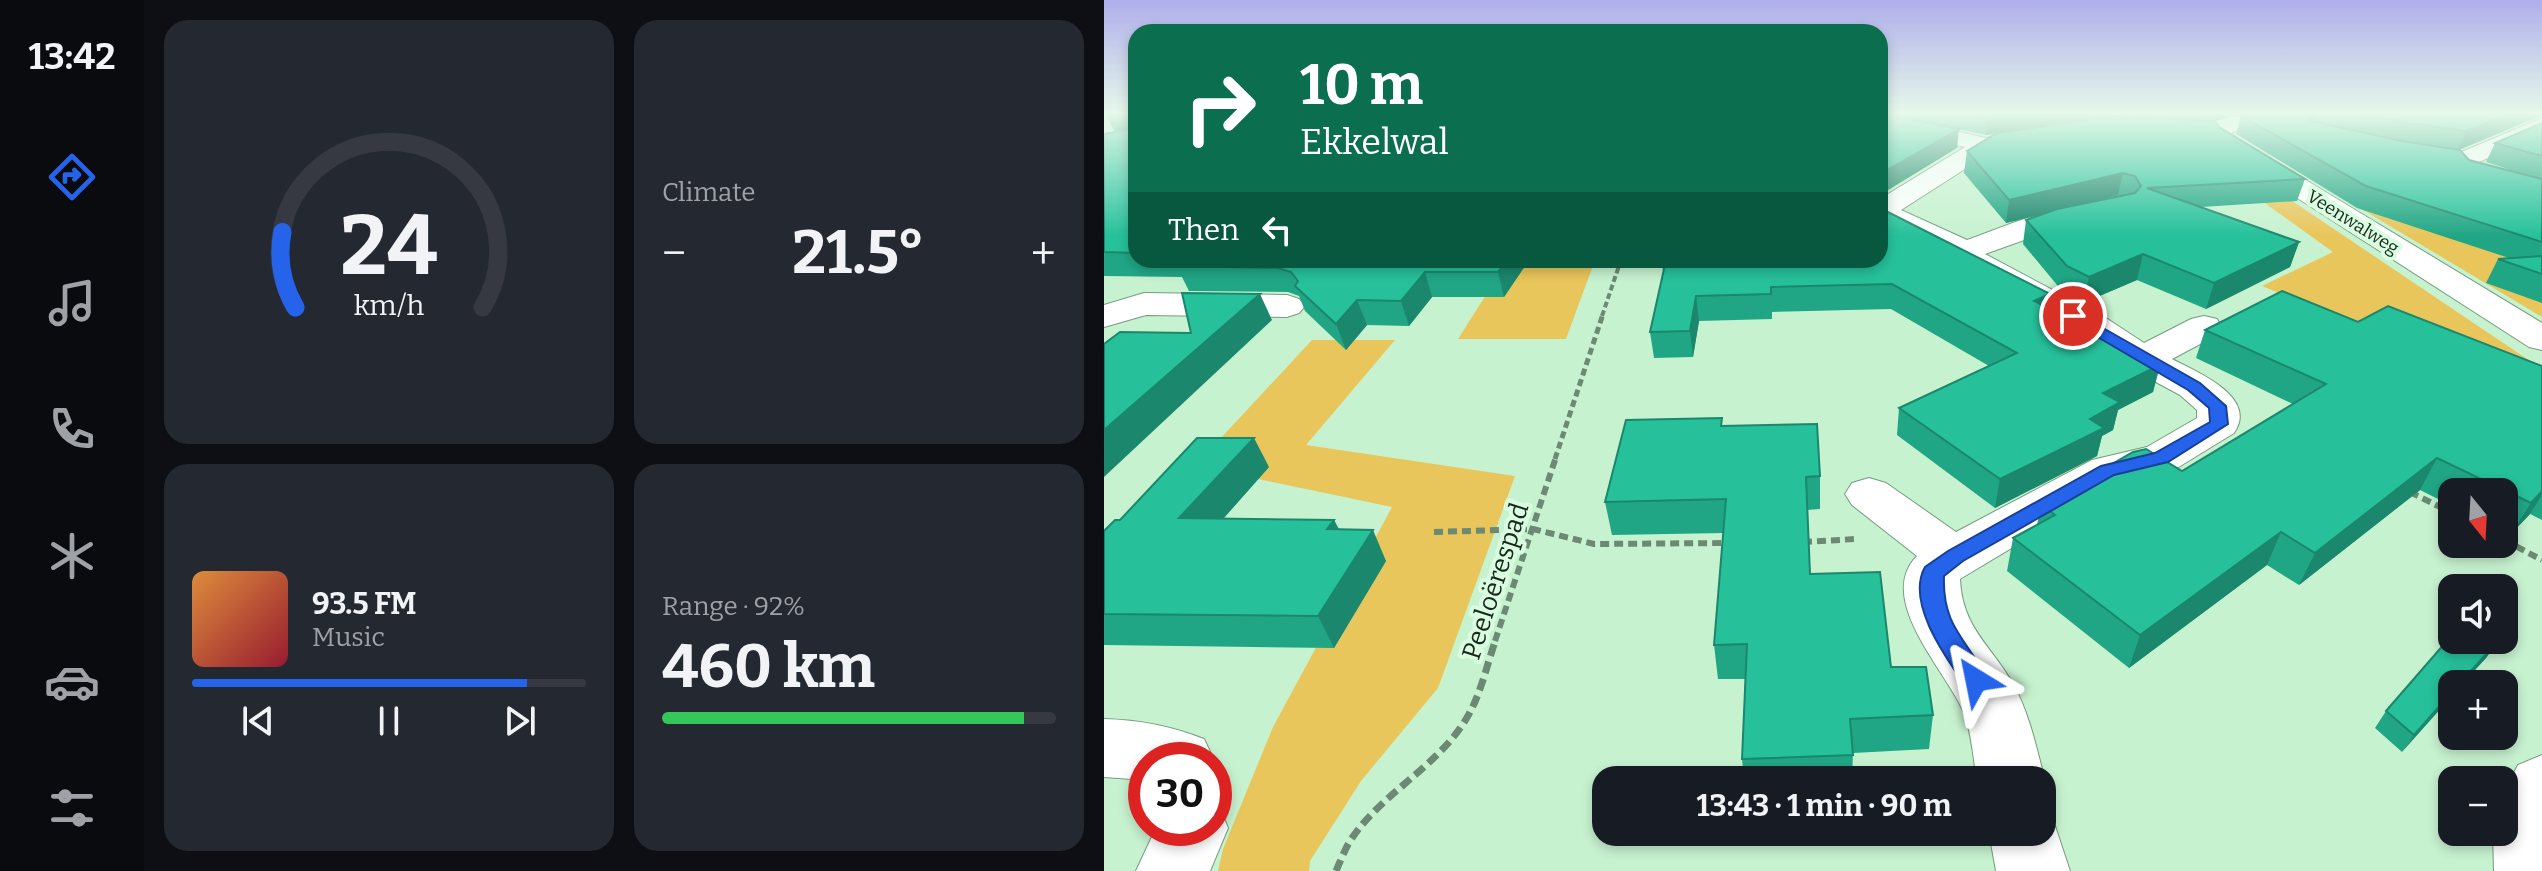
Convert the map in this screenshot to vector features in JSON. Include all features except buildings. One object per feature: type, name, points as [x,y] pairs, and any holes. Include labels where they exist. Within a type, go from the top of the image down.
[{"type":"street","points":[[1888,218],[1973,155]]},
{"type":"street","name":"Veenwalweg","points":[[2244,155],[2542,339]]},
{"type":"street","points":[[2461,164],[2480,155]]},
{"type":"street","points":[[1965,251],[2044,223],[2104,210]]},
{"type":"street","points":[[1888,220],[1965,251],[1978,266],[2096,328],[2142,359],[2194,386],[2218,406],[2219,424],[2161,458],[2108,470],[1955,556],[1933,572],[1932,591],[1943,634],[1992,703],[2008,766]]},
{"type":"street","points":[[1104,339],[1109,327],[1104,316],[1144,304],[1287,306]]},
{"type":"street","points":[[2142,359],[2204,327]]},
{"type":"street","points":[[1881,504],[1955,556]]},
{"type":"street","points":[[1104,748],[1128,749]]},
{"type":"street","points":[[2531,871],[2528,839],[2533,799],[2542,787]]},
{"type":"street","points":[[1173,871],[1185,846]]},
{"type":"street","points":[[2027,846],[2033,871]]},
{"type":"path","name":"Peeloërespad","points":[[1336,871],[1350,839],[1375,810],[1440,753],[1464,726],[1474,705],[1618,268]]},
{"type":"path","points":[[2397,485],[2438,506]]},
{"type":"path","points":[[1791,542],[1854,541],[1881,504]]},
{"type":"path","points":[[1434,532],[1533,529],[1594,544],[1745,543]]},
{"type":"path","points":[[2518,547],[2542,560]]},
{"type":"shaded area","points":[[2197,155],[2223,155],[2542,369],[2542,401],[2262,286],[2333,252]]},
{"type":"shaded area","points":[[2318,183],[2521,253],[2542,296],[2542,317]]},
{"type":"shaded area","points":[[1503,268],[1592,268],[1566,339],[1458,339]]},
{"type":"shaded area","points":[[1312,340],[1395,340],[1306,445],[1515,476],[1438,688],[1361,781],[1310,861],[1309,871],[1218,871],[1224,846],[1232,846],[1232,827],[1273,727],[1392,507],[1195,466]]},
{"type":"route","points":[[1976,680],[1943,634],[1932,591],[1933,572],[1955,556],[2108,470],[2161,458],[2219,424],[2218,406],[2194,386],[2142,359],[2073,316]]}]
